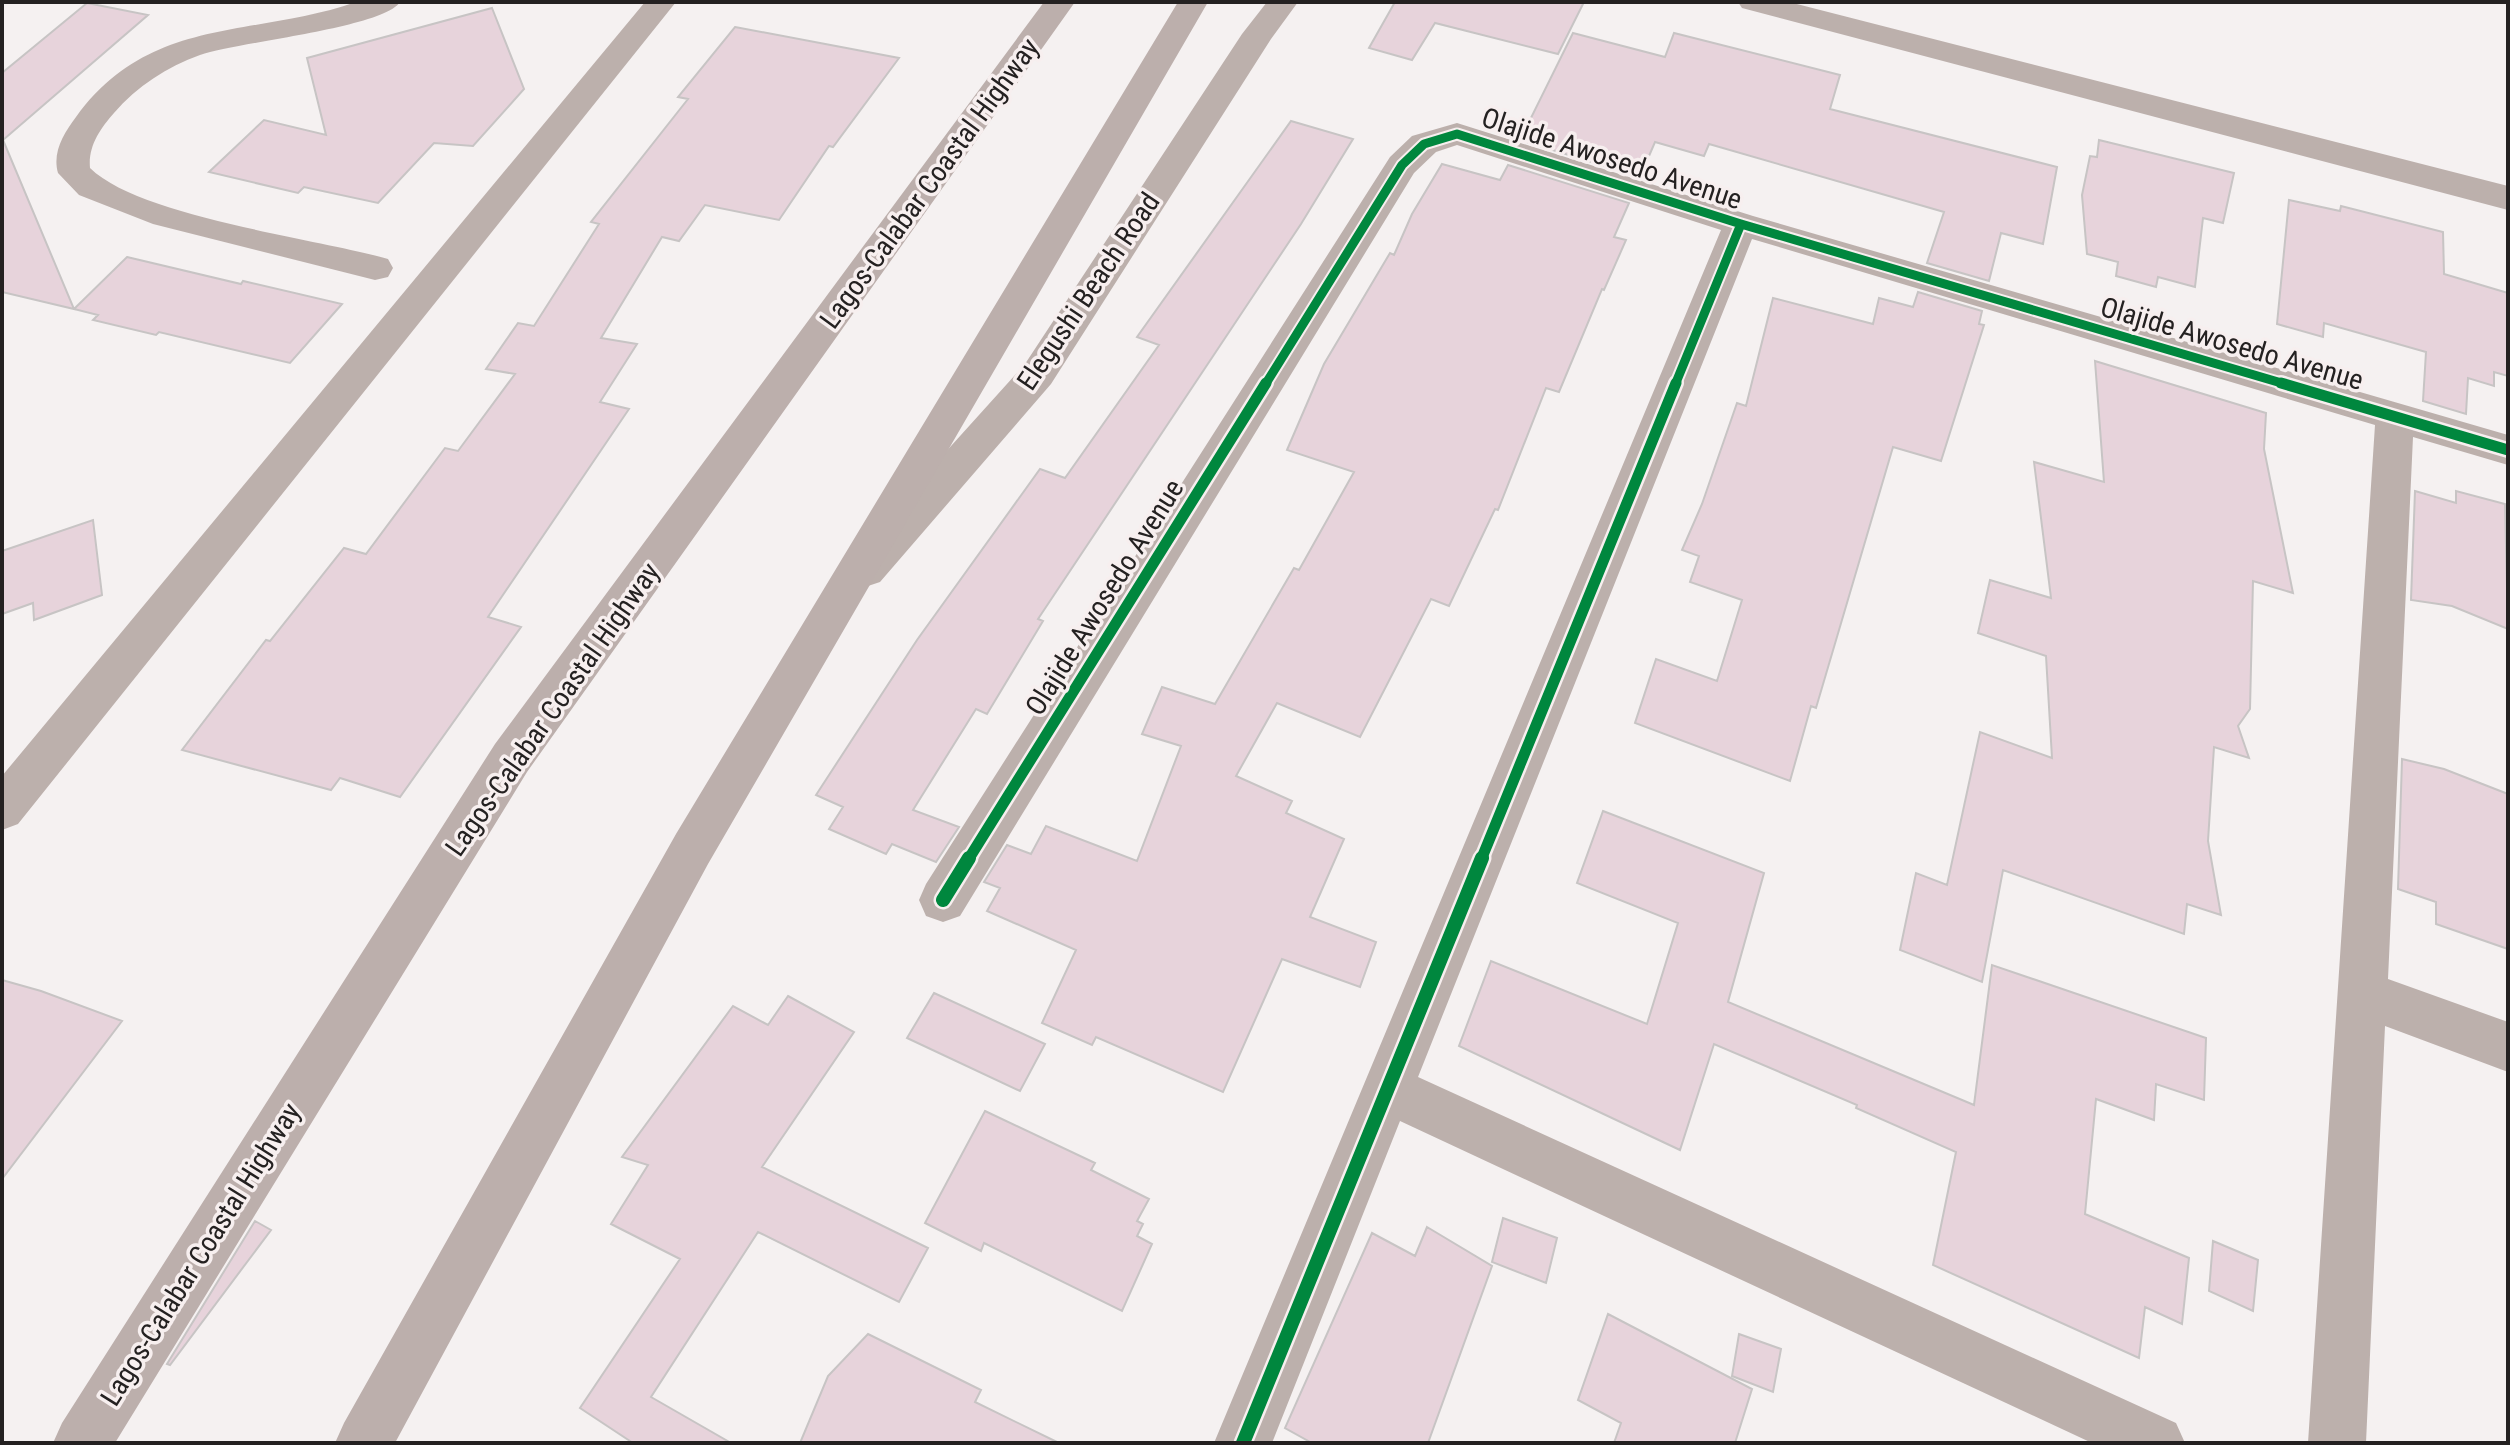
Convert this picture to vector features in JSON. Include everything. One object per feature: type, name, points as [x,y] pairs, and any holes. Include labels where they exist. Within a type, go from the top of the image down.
[{"type":"highway","name":"Lagos-Calabar Coastal Highway","points":[[82,1443],[511,758],[1060,2]]},
{"type":"highway","points":[[364,1443],[684,863],[1193,2]]},
{"type":"street","points":[[375,268],[174,219],[115,200],[91,189],[76,174],[72,157],[81,133],[99,107],[126,82],[159,62],[190,48],[298,27],[385,2]]},
{"type":"street","points":[[2,810],[661,2]]},
{"type":"street","name":"Elegushi Beach Road","points":[[840,599],[1038,374],[1249,47],[1283,2]]},
{"type":"street","points":[[1753,2],[2508,198]]},
{"type":"street","name":"Olajide Awosedo Avenue","points":[[943,900],[1393,178],[1424,144],[1457,134],[1741,224],[2508,450]]},
{"type":"street","points":[[1243,1443],[1741,224]]},
{"type":"street","points":[[2337,1443],[2395,416]]},
{"type":"street","points":[[2362,993],[2508,1047]]},
{"type":"street","points":[[1388,1089],[2156,1443]]},
{"type":"building","points":[[1395,2],[1584,2],[1558,54],[1435,23],[1412,60],[1369,48]]},
{"type":"building","points":[[87,3],[148,15],[3,140],[74,309],[2,292],[2,73]]},
{"type":"building","points":[[492,8],[524,89],[473,146],[434,143],[378,203],[304,187],[298,193],[209,172],[264,120],[326,135],[307,58]]},
{"type":"building","points":[[735,27],[899,58],[833,147],[829,146],[779,220],[705,205],[679,241],[662,237],[601,338],[637,344],[600,402],[629,409],[488,617],[521,627],[400,797],[340,778],[331,790],[182,750],[266,640],[270,641],[344,548],[366,554],[445,448],[458,451],[515,374],[486,369],[518,323],[534,326],[599,224],[591,222],[688,99],[678,97]]},
{"type":"building","points":[[1573,33],[1665,57],[1674,33],[1840,75],[1830,109],[2057,167],[2043,244],[2001,233],[1989,281],[1927,263],[1944,212],[1709,144],[1704,156],[1655,142],[1640,177],[1520,140]]},
{"type":"building","points":[[1291,121],[1353,139],[1301,224],[1038,619],[1043,621],[987,714],[976,709],[913,810],[959,827],[936,862],[892,844],[886,854],[829,829],[843,807],[816,795],[917,640],[1040,469],[1065,478],[1159,345],[1137,337]]},
{"type":"building","points":[[2099,140],[2234,173],[2223,223],[2203,218],[2195,287],[2158,277],[2156,287],[2116,276],[2118,262],[2087,254],[2082,195],[2090,156],[2097,157]]},
{"type":"building","points":[[1442,164],[1500,180],[1508,165],[1629,203],[1614,237],[1626,240],[1559,392],[1546,388],[1498,510],[1495,509],[1449,606],[1431,599],[1360,737],[1277,703],[1236,776],[1292,801],[1286,813],[1344,839],[1310,917],[1376,942],[1360,987],[1282,959],[1223,1092],[1096,1037],[1092,1045],[1042,1023],[1076,950],[987,911],[1000,888],[984,882],[1007,845],[1031,854],[1046,826],[1137,861],[1181,746],[1142,734],[1162,687],[1215,704],[1294,568],[1299,570],[1354,472],[1287,450],[1324,364],[1390,253],[1394,255],[1412,214]]},
{"type":"building","points":[[2289,200],[2340,211],[2341,206],[2443,232],[2444,274],[2508,293],[2508,376],[2494,372],[2494,386],[2468,378],[2466,414],[2423,401],[2426,352],[2324,323],[2323,337],[2277,324]]},
{"type":"building","points":[[127,257],[342,304],[290,363],[93,320],[98,315],[74,309]]},
{"type":"building","points":[[1918,292],[1982,311],[1979,324],[1984,325],[1941,461],[1893,447],[1816,708],[1811,706],[1790,781],[1635,723],[1656,659],[1717,681],[1742,600],[1690,582],[1699,556],[1682,550],[1702,504],[1737,403],[1746,406],[1773,298],[1873,324],[1879,298],[1913,307]]},
{"type":"building","points":[[2095,361],[2266,413],[2264,449],[2293,593],[2253,581],[2250,709],[2238,726],[2249,758],[2214,747],[2208,841],[2221,915],[2187,904],[2184,934],[2003,870],[1982,982],[1900,950],[1916,873],[1947,885],[1980,732],[2052,758],[2046,656],[1978,633],[1990,580],[2051,598],[2034,462],[2104,482]]},
{"type":"building","points":[[2415,491],[2456,503],[2456,491],[2505,504],[2508,629],[2452,606],[2411,600]]},
{"type":"building","points":[[93,520],[102,595],[34,620],[33,603],[2,614],[2,551]]},
{"type":"building","points":[[2402,759],[2444,769],[2508,794],[2508,949],[2436,924],[2436,902],[2398,889]]},
{"type":"building","points":[[1603,811],[1764,873],[1728,1002],[1974,1105],[1992,965],[2206,1038],[2204,1100],[2156,1084],[2154,1120],[2096,1099],[2085,1214],[2189,1258],[2182,1324],[2145,1307],[2139,1358],[1933,1265],[1956,1152],[1856,1108],[1857,1105],[1714,1044],[1680,1150],[1459,1046],[1491,961],[1647,1024],[1678,923],[1577,883]]},
{"type":"building","points":[[2,980],[122,1021],[2,1179]]},
{"type":"building","points":[[934,993],[1045,1044],[1020,1091],[907,1038]]},
{"type":"building","points":[[788,996],[854,1032],[762,1167],[928,1248],[899,1302],[758,1232],[651,1397],[731,1443],[633,1443],[580,1408],[680,1259],[611,1224],[648,1165],[622,1157],[733,1006],[768,1025]]},
{"type":"building","points":[[985,1111],[1095,1163],[1091,1170],[1149,1199],[1137,1221],[1143,1224],[1137,1236],[1152,1244],[1122,1311],[984,1243],[981,1251],[925,1223]]},
{"type":"building","points":[[1503,1218],[1557,1238],[1546,1283],[1492,1262]]},
{"type":"building","points":[[255,1221],[271,1230],[170,1365],[167,1364]]},
{"type":"building","points":[[1427,1227],[1492,1266],[1428,1443],[1312,1443],[1285,1428],[1372,1233],[1415,1256]]},
{"type":"building","points":[[2213,1241],[2258,1260],[2253,1311],[2209,1291]]},
{"type":"building","points":[[1608,1314],[1752,1389],[1735,1443],[1614,1443],[1621,1423],[1578,1400]]},
{"type":"building","points":[[868,1334],[981,1390],[975,1402],[1059,1443],[800,1443],[828,1376]]},
{"type":"building","points":[[1739,1334],[1781,1349],[1773,1392],[1732,1376]]},
{"type":"cycle path","points":[[943,900],[1402,165],[1424,144],[1457,134],[1741,224],[2508,450]]},
{"type":"cycle path","points":[[1243,1443],[1741,224]]}]
